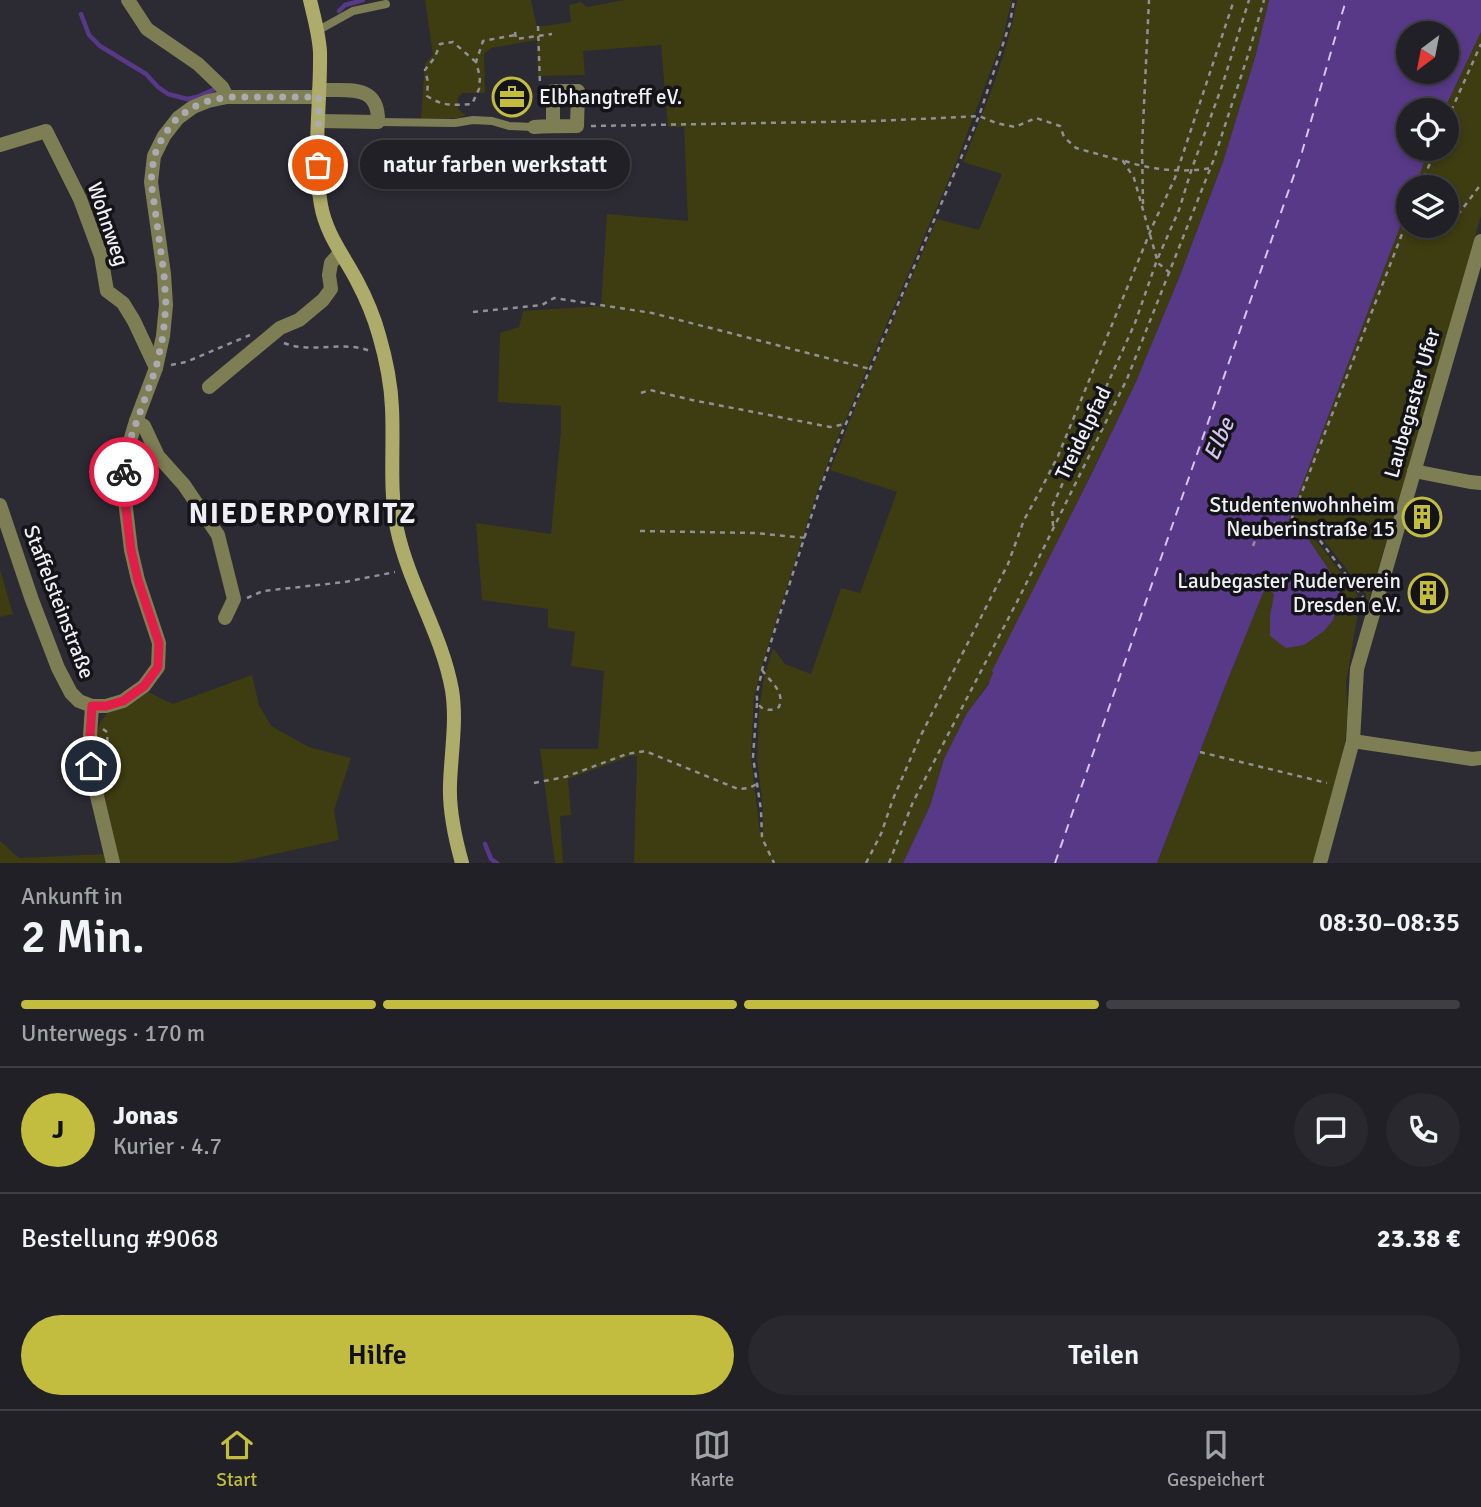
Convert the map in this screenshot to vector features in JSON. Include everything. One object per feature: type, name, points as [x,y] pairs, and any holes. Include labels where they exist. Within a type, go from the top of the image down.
[{"type":"main road","points":[[310,0],[320,50],[318,186],[321,206],[328,231],[368,304],[384,353],[391,389],[392,494],[398,532],[441,651],[451,688],[454,722],[450,807],[462,863]]},
{"type":"street","points":[[128,0],[147,29],[198,64],[222,87],[227,97]]},
{"type":"street","points":[[534,127],[553,127],[578,126],[578,91],[553,91],[553,127]]},
{"type":"street","name":"Staffelsteinstraße","points":[[0,505],[58,668],[72,693],[79,701],[92,706],[106,706],[123,701],[144,686],[158,667],[159,643],[131,550],[124,492],[124,461],[156,368],[166,305],[151,181],[154,156],[163,136],[177,118],[193,107],[227,97],[362,92],[371,96],[376,104],[378,122]]},
{"type":"street","points":[[318,121],[378,122]]},
{"type":"street","name":"Wohnweg","points":[[0,145],[46,131],[80,199],[100,256],[107,291],[123,303],[156,368]]},
{"type":"street","name":"Laubegaster Ufer","points":[[1321,863],[1353,741],[1356,669],[1481,241]]},
{"type":"street","points":[[209,387],[280,328],[299,320],[323,300],[331,289],[331,263],[340,253]]},
{"type":"street","points":[[136,421],[144,426],[158,456],[184,485],[218,535],[234,599],[225,618]]},
{"type":"street","points":[[1414,471],[1481,483]]},
{"type":"street","points":[[92,706],[91,771],[113,863]]},
{"type":"street","points":[[1353,741],[1472,759],[1481,758]]},
{"type":"lane","points":[[317,31],[353,11],[386,4]]},
{"type":"lane","points":[[378,122],[455,123],[473,120],[534,127]]},
{"type":"path","points":[[774,863],[762,838],[753,757],[762,670],[819,492],[979,116],[1010,23],[1014,0]]},
{"type":"path","points":[[1142,207],[1150,0]]},
{"type":"path","points":[[866,863],[881,834],[920,737],[1008,564],[1024,520],[1058,456],[1178,170],[1234,0]]},
{"type":"path","points":[[1053,529],[1052,507],[1135,323],[1157,260],[1179,211],[1249,0]]},
{"type":"path","name":"Treidelpfad","points":[[889,863],[913,802],[1127,379],[1211,167],[1264,0]]},
{"type":"path","points":[[538,26],[540,87]]},
{"type":"path","points":[[476,62],[453,42],[440,44],[435,57],[425,70],[427,96],[448,106],[472,104],[479,89],[480,77],[476,62],[483,41],[515,33],[516,39],[552,34]]},
{"type":"path","points":[[1457,98],[1481,44]]},
{"type":"path","points":[[578,126],[878,121],[979,116],[1015,127],[1036,118],[1060,126],[1064,137],[1076,148],[1142,166],[1191,171],[1211,167]]},
{"type":"path","points":[[1123,161],[1135,178],[1158,263],[1170,273]]},
{"type":"path","points":[[1459,212],[1481,184]]},
{"type":"path","points":[[1288,528],[1400,238]]},
{"type":"path","points":[[473,312],[541,305],[554,298],[652,313],[870,369]]},
{"type":"path","points":[[156,368],[186,362],[250,335]]},
{"type":"path","points":[[271,337],[296,348],[330,346],[363,348],[374,353],[384,353]]},
{"type":"path","points":[[641,393],[650,390],[830,428],[846,424]]},
{"type":"path","points":[[1253,545],[1263,519],[1318,538],[1363,598]]},
{"type":"path","points":[[640,531],[756,533],[806,538]]},
{"type":"path","points":[[242,600],[263,591],[345,582],[400,571]]},
{"type":"path","points":[[757,699],[766,711],[773,711],[782,701],[780,692],[762,670]]},
{"type":"path","points":[[534,783],[565,777],[627,754],[645,751],[738,789],[757,784]]},
{"type":"path","points":[[1200,752],[1340,786]]},
{"type":"shaded area","points":[[425,0],[531,0],[537,27],[571,22],[569,5],[581,2],[587,7],[624,0],[1012,0],[1002,41],[958,158],[835,444],[817,492],[761,669],[754,698],[751,757],[760,833],[763,834],[757,759],[759,709],[764,677],[773,648],[785,664],[811,674],[841,588],[860,593],[897,492],[830,470],[937,219],[979,230],[1002,174],[963,162],[1001,62],[1017,0],[1269,0],[1256,54],[1223,162],[1135,384],[990,681],[967,713],[944,759],[930,806],[903,863],[634,863],[637,756],[568,779],[571,815],[560,816],[563,863],[555,863],[540,749],[598,749],[604,671],[571,666],[575,632],[548,628],[548,609],[482,600],[476,523],[551,534],[561,431],[561,406],[498,402],[500,333],[519,327],[523,311],[601,306],[607,214],[688,221],[684,127],[668,127],[661,45],[583,51],[585,75],[538,76],[537,40],[491,48],[484,54],[485,93],[462,93],[458,98],[458,109],[466,115],[458,118],[421,119],[425,63],[433,55]]},
{"type":"shaded area","points":[[1481,32],[1481,216],[1367,605],[1366,594],[1319,534],[1288,522],[1396,237],[1459,238],[1459,175],[1419,175],[1425,161],[1459,161],[1459,98],[1450,98],[1456,84],[1460,84],[1460,76]]},
{"type":"shaded area","points":[[1307,537],[1316,540],[1360,601],[1346,683],[1348,713],[1345,742],[1315,863],[1157,863],[1263,593],[1267,589],[1272,590],[1274,595],[1270,615],[1335,579]]},
{"type":"shaded area","points":[[0,569],[13,614],[0,617]]},
{"type":"shaded area","points":[[252,675],[259,705],[271,726],[309,747],[351,758],[334,810],[339,840],[233,863],[118,863],[96,766],[98,729],[105,716],[148,692],[173,704]]},
{"type":"shaded area","points":[[0,841],[19,858],[106,854],[109,863],[0,863]]},
{"type":"water","name":"Elbe","points":[[1269,0],[1481,0],[1481,32],[1460,76],[1460,21],[1396,21],[1396,84],[1456,84],[1450,98],[1396,98],[1396,161],[1425,161],[1419,175],[1396,175],[1396,237],[1288,522],[1288,530],[1307,537],[1335,579],[1341,595],[1333,620],[1324,631],[1304,645],[1286,648],[1270,636],[1274,595],[1267,589],[1263,593],[1157,863],[903,863],[930,806],[944,759],[967,713],[988,685],[992,671],[1135,384],[1223,162],[1256,54]]},
{"type":"waterway","points":[[339,11],[345,5],[363,0]]},
{"type":"waterway","points":[[81,14],[89,35],[100,46],[146,74],[168,94],[187,99],[217,88]]},
{"type":"waterway","points":[[485,844],[491,859],[497,863]]},
{"type":"ferry route","points":[[1055,863],[1302,152],[1346,0]]},
{"type":"way so far","points":[[124,472],[130,440],[156,368],[163,336],[166,305],[164,274],[151,181],[154,156],[163,136],[177,118],[208,101],[227,97],[319,97],[318,165]]},
{"type":"place","name":"Elbhangtreff eV.","points":[[512,97]]},
{"type":"place","name":"natur farben werkstatt","points":[[318,165]]},
{"type":"place","name":"Studentenwohnheim Neuberinstraße 15","points":[[1422,517]]},
{"type":"place","name":"Laubegaster Ruderverein Dresden e.V.","points":[[1428,593]]},
{"type":"district","name":"NIEDERPOYRITZ","points":[[303,514]]},
{"type":"route","points":[[91,766],[92,706],[106,706],[123,701],[144,686],[158,667],[159,643],[131,550],[124,472]]}]
